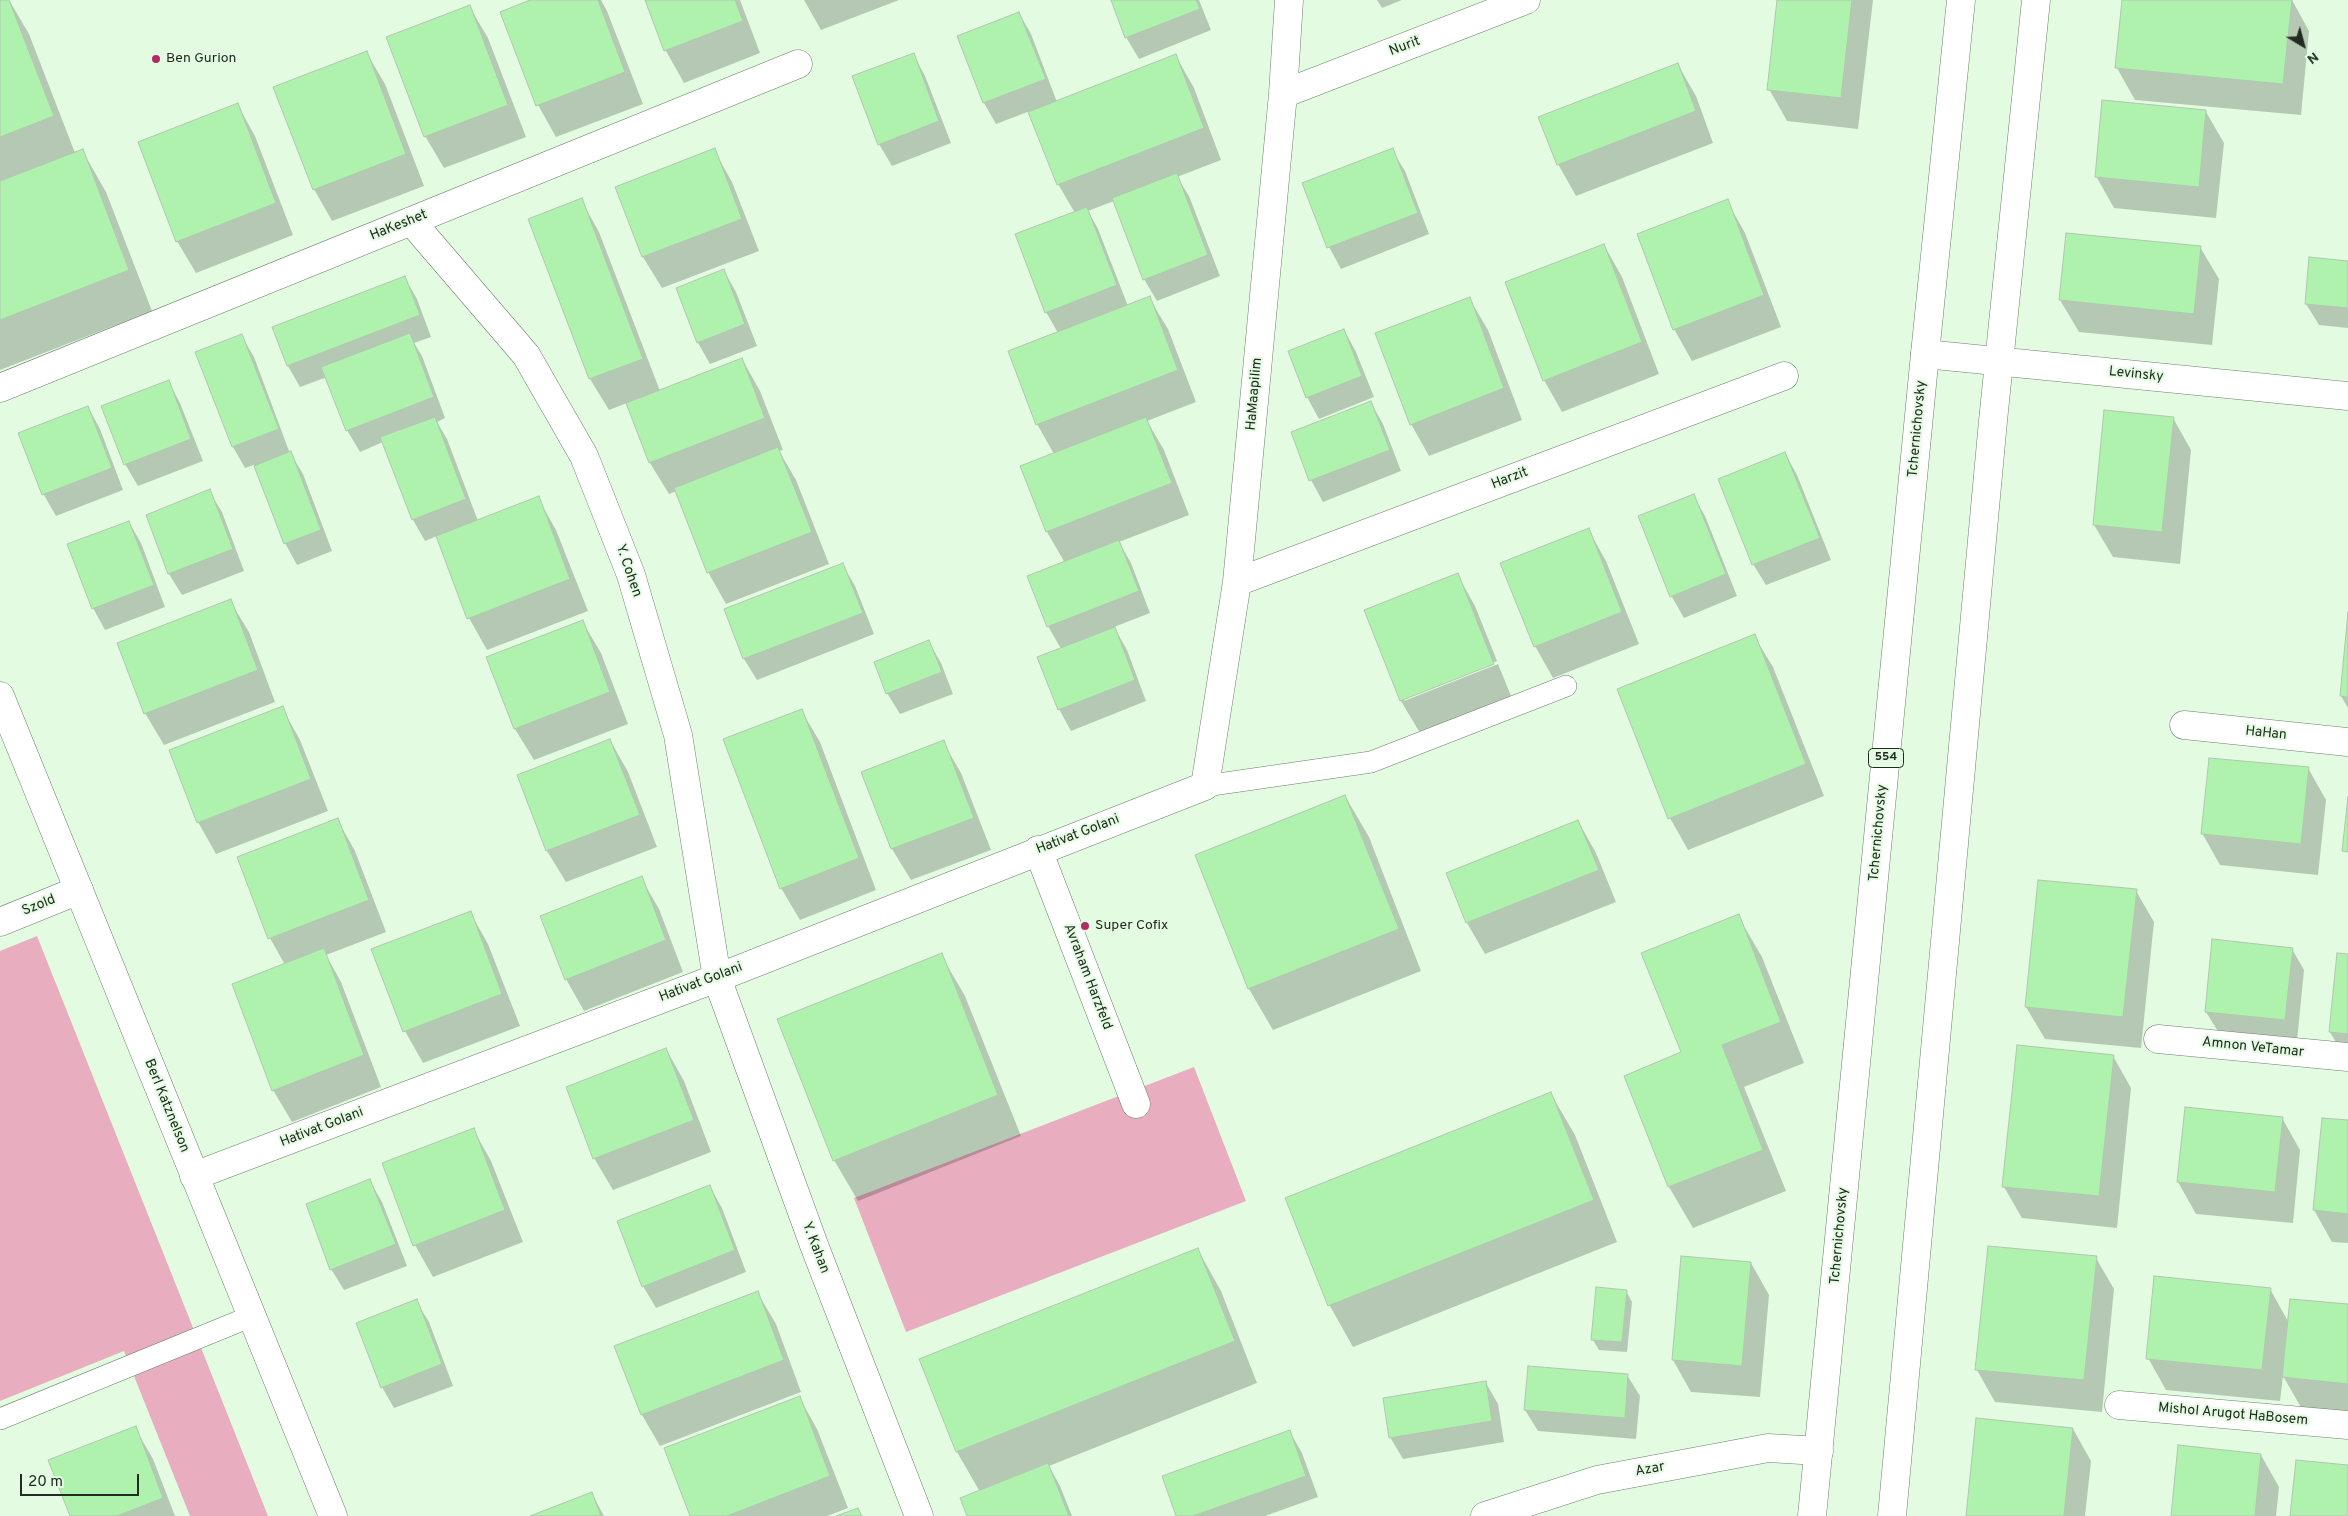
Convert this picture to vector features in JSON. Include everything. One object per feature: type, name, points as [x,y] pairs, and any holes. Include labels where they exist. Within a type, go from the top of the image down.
[{"type":"street","name":"HaMaapilim","points":[[1205,786],[1237,582],[1283,94],[1288,0]]},
{"type":"street","name":"Nurit","points":[[1283,94],[1526,0]]},
{"type":"street","name":"Tchernichovsky","points":[[1812,1516],[1925,354],[1962,0]]},
{"type":"street","points":[[1892,1516],[2000,362],[2036,0]]},
{"type":"street","name":"HaKeshet","points":[[0,388],[798,64]]},
{"type":"street","name":"Y. Cohen","points":[[411,221],[526,354],[584,456],[631,575],[678,734],[717,978]]},
{"type":"street","name":"Levinsky","points":[[1925,354],[2348,396]]},
{"type":"street","name":"Harzit","points":[[1237,582],[1784,376]]},
{"type":"street","name":"Berl Katznelson","points":[[0,696],[333,1516]]},
{"type":"street","name":"HaHan","points":[[2184,725],[2348,742]]},
{"type":"street","name":"Hativat Golani","points":[[194,1176],[717,978],[1038,850],[1205,786]]},
{"type":"street","name":"Avraham Harzfeld","points":[[1038,850],[1136,1104]]},
{"type":"street","name":"Szold","points":[[0,922],[79,890]]},
{"type":"street","name":"Y. Kahan","points":[[717,978],[814,1244],[919,1516]]},
{"type":"street","name":"Amnon VeTamar","points":[[2158,1039],[2348,1057]]},
{"type":"street","name":"Mishol Arugot HaBosem","points":[[2119,1405],[2348,1425]]},
{"type":"street","name":"Azar","points":[[1485,1516],[1597,1480],[1768,1448],[1819,1450]]},
{"type":"lane","points":[[1205,786],[1371,762],[1566,686]]},
{"type":"lane","points":[[0,1419],[252,1316]]},
{"type":"shaded area","points":[[37,936],[268,1516],[190,1516],[124,1351],[0,1401],[0,951]]},
{"type":"shaded area","points":[[1194,1067],[1246,1201],[906,1332],[854,1198]]},
{"type":"building","points":[[0,0],[9,0],[54,116],[0,137]]},
{"type":"building","points":[[530,0],[598,0],[625,72],[536,106],[500,12]]},
{"type":"building","points":[[645,0],[735,0],[743,21],[664,51]]},
{"type":"building","points":[[1111,0],[1196,0],[1200,9],[1125,38]]},
{"type":"building","points":[[1777,0],[1852,0],[1841,98],[1767,90]]},
{"type":"building","points":[[2122,0],[2292,0],[2283,84],[2115,68]]},
{"type":"building","points":[[470,5],[508,105],[424,137],[386,37]]},
{"type":"building","points":[[1019,12],[1046,79],[983,103],[957,36]]},
{"type":"building","points":[[367,51],[406,154],[313,190],[273,87]]},
{"type":"building","points":[[914,53],[939,121],[878,145],[852,76]]},
{"type":"building","points":[[1176,54],[1204,128],[1057,185],[1028,112]]},
{"type":"building","points":[[1678,63],[1696,111],[1557,165],[1538,117]]},
{"type":"building","points":[[2102,100],[2206,110],[2199,187],[2095,177]]},
{"type":"building","points":[[238,103],[276,203],[176,242],[138,142]]},
{"type":"building","points":[[715,148],[742,219],[642,257],[615,187]]},
{"type":"building","points":[[1393,148],[1418,213],[1327,248],[1302,183]]},
{"type":"building","points":[[83,149],[129,270],[0,320],[0,181]]},
{"type":"building","points":[[1177,173],[1208,255],[1143,280],[1112,198]]},
{"type":"building","points":[[582,198],[643,359],[589,379],[528,219]]},
{"type":"building","points":[[1728,199],[1764,295],[1673,330],[1637,234]]},
{"type":"building","points":[[1087,207],[1117,285],[1045,313],[1015,234]]},
{"type":"building","points":[[2066,233],[2201,246],[2194,314],[2059,300]]},
{"type":"building","points":[[1604,244],[1642,342],[1543,381],[1505,282]]},
{"type":"building","points":[[2309,257],[2348,261],[2348,308],[2305,304]]},
{"type":"building","points":[[724,269],[745,324],[697,343],[676,288]]},
{"type":"building","points":[[405,276],[420,315],[287,366],[272,327]]},
{"type":"building","points":[[1150,296],[1178,370],[1036,425],[1008,351]]},
{"type":"building","points":[[1470,297],[1504,388],[1410,425],[1375,333]]},
{"type":"building","points":[[1344,329],[1362,376],[1306,398],[1288,351]]},
{"type":"building","points":[[410,333],[434,397],[346,431],[321,367]]},
{"type":"building","points":[[242,334],[279,429],[232,447],[195,352]]},
{"type":"building","points":[[742,358],[765,418],[649,463],[626,403]]},
{"type":"building","points":[[169,380],[191,439],[124,465],[101,406]]},
{"type":"building","points":[[1371,401],[1390,450],[1309,481],[1291,432]]},
{"type":"building","points":[[88,406],[112,468],[42,495],[18,433]]},
{"type":"building","points":[[2104,410],[2174,417],[2162,532],[2093,525]]},
{"type":"building","points":[[435,417],[466,499],[412,520],[380,437]]},
{"type":"building","points":[[1146,417],[1172,483],[1046,532],[1020,466]]},
{"type":"building","points":[[778,447],[812,532],[707,573],[674,488]]},
{"type":"building","points":[[291,451],[321,530],[284,544],[254,466]]},
{"type":"building","points":[[1785,452],[1820,538],[1752,565],[1718,479]]},
{"type":"building","points":[[210,489],[233,549],[168,574],[146,515]]},
{"type":"building","points":[[1694,494],[1726,574],[1670,597],[1638,516]]},
{"type":"building","points":[[539,496],[570,579],[467,619],[436,536]]},
{"type":"building","points":[[129,521],[154,585],[92,609],[67,544]]},
{"type":"building","points":[[1589,528],[1622,612],[1534,647],[1500,563]]},
{"type":"building","points":[[1119,540],[1139,591],[1047,627],[1027,576]]},
{"type":"building","points":[[843,563],[863,613],[743,659],[724,609]]},
{"type":"building","points":[[1458,573],[1494,664],[1400,701],[1364,610]]},
{"type":"building","points":[[231,599],[258,670],[144,714],[117,643]]},
{"type":"building","points":[[2348,612],[2348,697],[2340,696]]},
{"type":"building","points":[[583,620],[610,692],[514,729],[486,657]]},
{"type":"building","points":[[1115,627],[1135,680],[1058,710],[1037,657]]},
{"type":"building","points":[[1755,634],[1806,764],[1668,819],[1617,689]]},
{"type":"building","points":[[929,640],[942,672],[886,694],[874,662]]},
{"type":"building","points":[[283,706],[311,779],[197,823],[169,750]]},
{"type":"building","points":[[802,709],[859,858],[780,889],[723,739]]},
{"type":"building","points":[[610,739],[640,815],[546,851],[517,775]]},
{"type":"building","points":[[944,740],[974,818],[891,849],[861,772]]},
{"type":"building","points":[[2209,758],[2309,767],[2301,844],[2201,834]]},
{"type":"building","points":[[1345,795],[1399,929],[1248,989],[1195,855]]},
{"type":"building","points":[[2348,797],[2348,852],[2342,851]]},
{"type":"building","points":[[338,818],[369,900],[268,939],[237,857]]},
{"type":"building","points":[[1578,820],[1599,870],[1466,923],[1446,873]]},
{"type":"building","points":[[642,876],[666,940],[565,980],[540,916]]},
{"type":"building","points":[[2038,880],[2137,889],[2123,1017],[2025,1007]]},
{"type":"building","points":[[471,911],[502,994],[403,1032],[371,949]]},
{"type":"building","points":[[1739,914],[1781,1022],[1722,1045],[1763,1150],[1668,1187],[1624,1076],[1681,1052],[1641,953]]},
{"type":"building","points":[[2212,939],[2293,948],[2285,1020],[2205,1012]]},
{"type":"building","points":[[324,948],[364,1055],[272,1091],[232,984]]},
{"type":"building","points":[[942,953],[998,1095],[833,1161],[777,1019]]},
{"type":"building","points":[[2337,953],[2348,954],[2348,1034],[2329,1032]]},
{"type":"building","points":[[2017,1045],[2114,1055],[2099,1196],[2002,1187]]},
{"type":"building","points":[[666,1048],[694,1120],[593,1159],[566,1087]]},
{"type":"building","points":[[1551,1092],[1594,1200],[1328,1306],[1285,1198]]},
{"type":"building","points":[[2185,1107],[2283,1117],[2275,1192],[2177,1182]]},
{"type":"building","points":[[2322,1118],[2348,1120],[2348,1214],[2313,1210]]},
{"type":"building","points":[[474,1128],[505,1210],[413,1246],[382,1163]]},
{"type":"building","points":[[370,1179],[396,1244],[330,1270],[306,1204]]},
{"type":"building","points":[[710,1185],[735,1250],[642,1287],[617,1221]]},
{"type":"building","points":[[1988,1246],[2097,1256],[2084,1380],[1975,1370]]},
{"type":"building","points":[[1198,1248],[1235,1341],[956,1452],[919,1359]]},
{"type":"building","points":[[1681,1256],[1751,1262],[1742,1366],[1672,1360]]},
{"type":"building","points":[[2154,1276],[2271,1288],[2262,1370],[2146,1359]]},
{"type":"building","points":[[1596,1287],[1627,1290],[1622,1342],[1591,1340]]},
{"type":"building","points":[[758,1291],[784,1360],[641,1415],[614,1346]]},
{"type":"building","points":[[417,1299],[442,1364],[381,1388],[356,1323]]},
{"type":"building","points":[[2290,1299],[2348,1304],[2348,1384],[2282,1377]]},
{"type":"building","points":[[1528,1366],[1628,1374],[1625,1418],[1524,1410]]},
{"type":"building","points":[[1486,1381],[1492,1421],[1389,1438],[1383,1398]]},
{"type":"building","points":[[800,1396],[830,1476],[727,1516],[690,1516],[664,1448]]},
{"type":"building","points":[[1976,1418],[2073,1428],[2064,1516],[1966,1516]]},
{"type":"building","points":[[136,1426],[163,1498],[117,1516],[70,1516],[48,1460]]},
{"type":"building","points":[[1290,1430],[1306,1476],[1193,1516],[1176,1516],[1162,1476]]},
{"type":"building","points":[[2178,1445],[2261,1454],[2255,1516],[2171,1516]]},
{"type":"building","points":[[2296,1460],[2348,1465],[2348,1516],[2290,1516]]},
{"type":"building","points":[[1048,1463],[1069,1516],[967,1516],[960,1498]]},
{"type":"building","points":[[592,1492],[601,1516],[530,1516]]},
{"type":"building","points":[[858,1508],[862,1516],[836,1516]]},
{"type":"place","name":"Ben Gurion","points":[[156,59]]},
{"type":"place","name":"Super Cofix","points":[[1085,926]]}]
